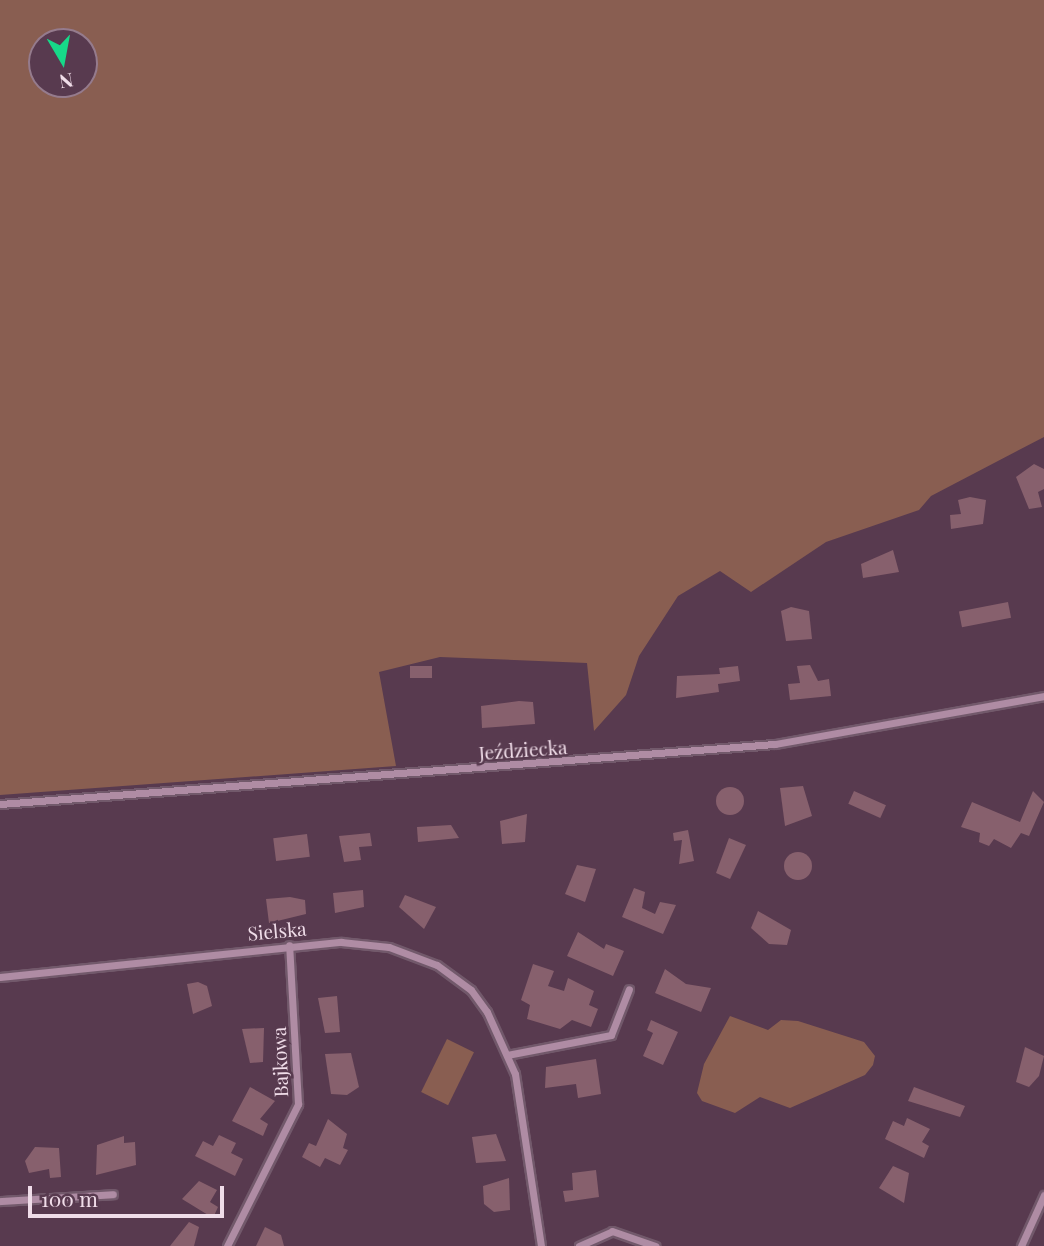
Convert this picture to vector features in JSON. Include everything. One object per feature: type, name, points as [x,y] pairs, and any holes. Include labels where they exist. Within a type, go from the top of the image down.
[{"type":"street","name":"Jeździecka","points":[[0,804],[775,744],[1044,696]]},
{"type":"street","name":"Sielska","points":[[0,977],[289,945],[389,947],[437,965],[471,990],[508,1055],[541,1246]]},
{"type":"street","name":"Bajkowa","points":[[227,1246],[298,1104],[289,945]]},
{"type":"street","points":[[508,1055],[611,1035],[629,989]]},
{"type":"street","points":[[0,1201],[113,1194]]},
{"type":"street","points":[[1021,1246],[1044,1195]]},
{"type":"street","points":[[579,1246],[612,1231],[655,1246]]},
{"type":"shaded area","points":[[0,0],[1044,0],[1044,437],[931,496],[919,510],[826,542],[751,592],[720,571],[678,596],[639,656],[626,695],[594,731],[587,663],[440,657],[379,672],[396,766],[0,795]]},
{"type":"shaded area","points":[[730,1016],[768,1030],[781,1020],[798,1021],[864,1042],[875,1056],[873,1065],[865,1075],[790,1108],[760,1097],[735,1113],[702,1101],[697,1093],[704,1064]]},
{"type":"shaded area","points":[[447,1039],[474,1052],[448,1105],[421,1092]]},
{"type":"building","points":[[1034,464],[1044,469],[1044,489],[1038,492],[1042,507],[1029,509],[1016,477]]},
{"type":"building","points":[[970,497],[986,500],[983,524],[951,529],[950,515],[961,514],[958,500]]},
{"type":"building","points":[[893,550],[899,572],[863,578],[861,564]]},
{"type":"building","points":[[1008,602],[1011,618],[962,627],[959,612]]},
{"type":"building","points":[[791,607],[809,611],[812,639],[786,641],[781,611]]},
{"type":"building","points":[[810,665],[818,681],[829,679],[831,696],[790,700],[788,684],[800,683],[797,666]]},
{"type":"building","points":[[410,666],[432,666],[432,678],[410,678]]},
{"type":"building","points":[[738,666],[740,681],[718,684],[719,692],[676,698],[677,676],[720,674],[719,668]]},
{"type":"building","points":[[533,702],[535,724],[482,728],[481,706]]},
{"type":"building","points":[[803,786],[812,816],[785,826],[780,788]]},
{"type":"building","points":[[730,787],[740,791],[744,801],[740,811],[730,815],[720,811],[716,801],[720,791]]},
{"type":"building","points":[[854,791],[886,805],[880,818],[848,804]]},
{"type":"building","points":[[1033,791],[1044,802],[1029,836],[1021,833],[1011,848],[994,839],[989,846],[979,842],[980,833],[961,827],[972,802],[1020,822]]},
{"type":"building","points":[[527,814],[525,842],[502,844],[500,821]]},
{"type":"building","points":[[451,825],[459,838],[418,842],[417,827]]},
{"type":"building","points":[[688,830],[694,861],[679,864],[682,840],[674,841],[673,833]]},
{"type":"building","points":[[370,833],[372,846],[359,847],[361,860],[344,862],[339,836]]},
{"type":"building","points":[[307,834],[310,857],[276,861],[273,838]]},
{"type":"building","points":[[729,838],[746,845],[730,879],[716,873]]},
{"type":"building","points":[[798,852],[808,856],[812,866],[808,876],[798,880],[788,876],[784,866],[788,856]]},
{"type":"building","points":[[577,865],[596,869],[585,902],[565,894]]},
{"type":"building","points":[[634,888],[645,892],[642,908],[655,914],[660,902],[676,905],[663,934],[622,917]]},
{"type":"building","points":[[363,890],[364,907],[335,913],[333,893]]},
{"type":"building","points":[[405,895],[436,907],[424,929],[399,907]]},
{"type":"building","points":[[290,897],[305,900],[306,914],[269,923],[266,899]]},
{"type":"building","points":[[758,911],[791,930],[787,945],[769,944],[751,928]]},
{"type":"building","points":[[578,932],[604,949],[606,944],[624,951],[613,976],[567,956]]},
{"type":"building","points":[[533,964],[554,971],[548,986],[564,991],[568,978],[594,991],[589,1005],[598,1009],[591,1027],[572,1020],[560,1029],[527,1019],[530,1005],[521,1000]]},
{"type":"building","points":[[665,969],[686,984],[711,988],[701,1012],[655,993]]},
{"type":"building","points":[[198,982],[207,986],[212,1006],[193,1014],[187,984]]},
{"type":"building","points":[[337,996],[340,1032],[325,1033],[318,998]]},
{"type":"building","points":[[651,1020],[678,1032],[663,1065],[643,1056],[653,1033],[647,1030]]},
{"type":"building","points":[[264,1028],[263,1062],[250,1063],[242,1029]]},
{"type":"building","points":[[1025,1047],[1044,1056],[1039,1076],[1029,1087],[1016,1082]]},
{"type":"building","points":[[351,1053],[359,1087],[347,1095],[331,1094],[325,1054]]},
{"type":"building","points":[[596,1059],[601,1094],[578,1098],[576,1084],[545,1088],[546,1067]]},
{"type":"building","points":[[250,1087],[275,1101],[260,1119],[268,1124],[263,1136],[232,1121]]},
{"type":"building","points":[[914,1087],[965,1106],[960,1117],[908,1101]]},
{"type":"building","points":[[907,1118],[930,1129],[922,1142],[929,1146],[924,1158],[885,1139],[893,1121],[904,1126]]},
{"type":"building","points":[[328,1119],[347,1134],[343,1148],[348,1150],[340,1165],[325,1158],[320,1167],[302,1157],[309,1143],[316,1146]]},
{"type":"building","points":[[496,1134],[506,1161],[476,1163],[472,1137]]},
{"type":"building","points":[[219,1135],[236,1143],[231,1153],[243,1159],[235,1176],[195,1156],[203,1141],[213,1146]]},
{"type":"building","points":[[124,1136],[124,1143],[135,1142],[136,1165],[96,1175],[97,1145]]},
{"type":"building","points":[[35,1147],[59,1148],[61,1177],[50,1178],[49,1169],[29,1173],[25,1161]]},
{"type":"building","points":[[893,1166],[909,1173],[904,1203],[879,1188]]},
{"type":"building","points":[[596,1170],[599,1197],[565,1202],[563,1191],[573,1190],[572,1173]]},
{"type":"building","points":[[509,1178],[510,1210],[494,1212],[484,1204],[483,1186]]},
{"type":"building","points":[[199,1181],[217,1190],[210,1202],[218,1207],[213,1218],[182,1199]]},
{"type":"building","points":[[189,1222],[199,1227],[194,1246],[170,1246]]},
{"type":"building","points":[[265,1227],[281,1235],[284,1246],[256,1246]]}]
